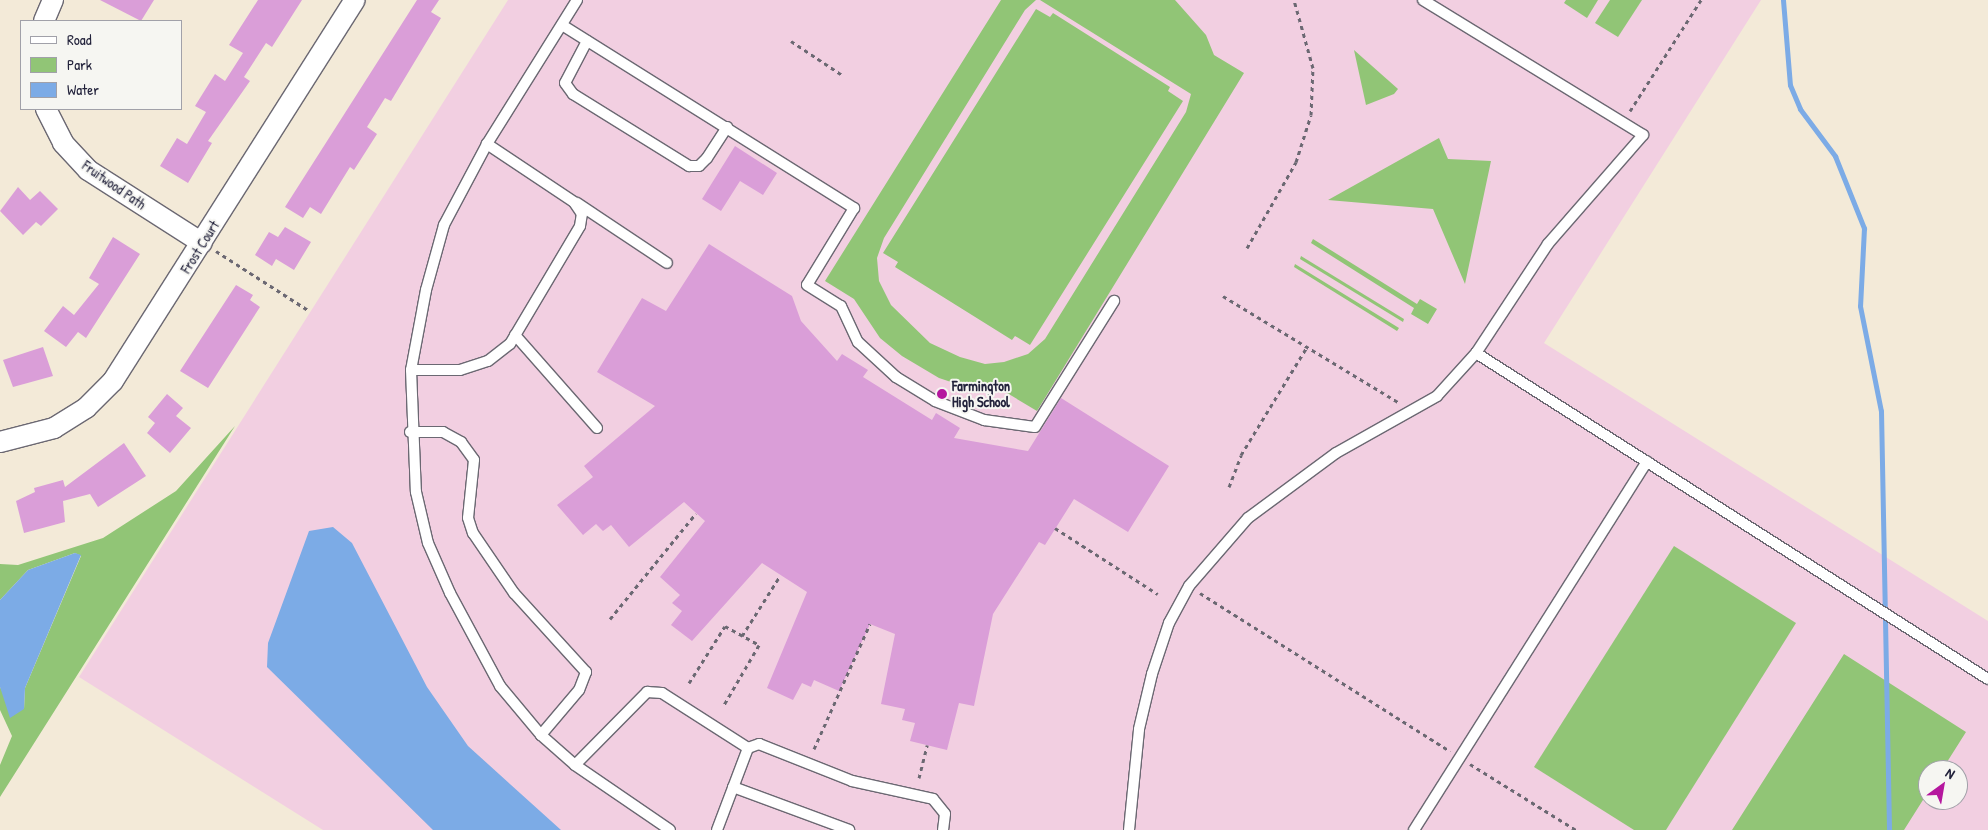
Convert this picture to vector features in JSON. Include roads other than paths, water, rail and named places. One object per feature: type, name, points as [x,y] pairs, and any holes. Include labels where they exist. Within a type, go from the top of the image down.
[{"type":"street","points":[[44,20],[53,0]]},
{"type":"street","name":"Frost Court","points":[[0,442],[54,428],[102,394],[202,243],[356,0]]},
{"type":"street","name":"Fruitwood Path","points":[[46,110],[63,143],[88,170],[202,243]]},
{"type":"lane","points":[[577,0],[487,144],[444,225],[426,290],[411,370],[410,432],[416,492],[428,543],[442,576],[500,686],[541,735],[575,765],[670,830]]},
{"type":"lane","points":[[1129,830],[1139,729],[1152,674],[1169,623],[1190,586],[1248,518],[1336,453],[1437,396],[1476,353],[1548,244],[1643,135],[1423,0]]},
{"type":"lane","points":[[562,25],[854,208],[807,285],[841,306],[858,342],[896,377],[935,401],[984,420],[1035,427],[1114,301]]},
{"type":"lane","points":[[587,41],[565,83],[582,99],[689,166],[699,166],[727,128]]},
{"type":"lane","points":[[487,144],[667,263]]},
{"type":"lane","points":[[411,370],[460,370],[488,361],[515,334],[580,226],[582,214],[574,202]]},
{"type":"lane","points":[[515,334],[597,428]]},
{"type":"lane","points":[[1476,353],[1988,679]]},
{"type":"lane","points":[[410,432],[443,432],[461,442],[470,454],[476,478],[468,518],[473,533],[514,593],[586,672],[579,690],[541,735]]},
{"type":"lane","points":[[1414,830],[1647,462]]},
{"type":"lane","points":[[575,765],[647,692],[662,693],[748,748]]},
{"type":"lane","points":[[717,830],[748,748],[759,744],[852,781],[933,799],[945,814],[943,830]]},
{"type":"lane","points":[[733,787],[849,830]]},
{"type":"water","points":[[333,527],[352,543],[427,687],[468,746],[561,830],[433,830],[267,667],[268,643],[309,531]]},
{"type":"water","points":[[75,553],[81,555],[25,688],[24,709],[10,718],[0,687],[0,600],[28,570]]},
{"type":"waterway","points":[[1783,0],[1790,85],[1800,109],[1835,156],[1864,228],[1860,306],[1881,411],[1889,830]]},
{"type":"place","name":"Farmington High School","points":[[942,394]]}]
